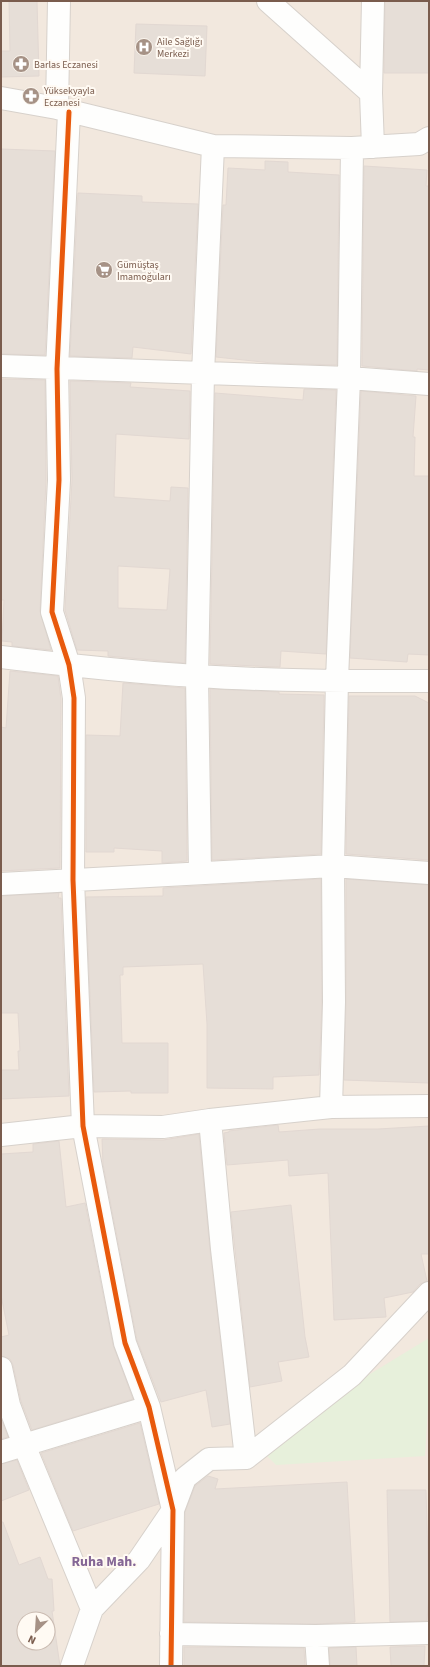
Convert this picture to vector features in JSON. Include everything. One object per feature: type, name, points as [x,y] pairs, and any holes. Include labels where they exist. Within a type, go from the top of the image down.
[{"type":"street","points":[[59,1],[63,110],[58,369],[59,480],[52,612],[69,665],[74,698],[73,880],[83,1126],[125,1342],[149,1407],[173,1510],[171,1666]]},
{"type":"street","points":[[268,1],[371,92]]},
{"type":"street","points":[[373,1],[371,92],[373,147]]},
{"type":"street","points":[[1,98],[63,110],[213,146],[352,148],[426,144]]},
{"type":"street","points":[[200,873],[197,676],[203,374],[213,146]]},
{"type":"street","points":[[331,1107],[334,1002],[333,866],[337,680],[349,378],[352,148]]},
{"type":"street","points":[[1,366],[349,378],[429,384]]},
{"type":"street","points":[[1,657],[69,665],[197,676],[429,681]]},
{"type":"street","points":[[1,884],[333,866],[429,873]]},
{"type":"street","points":[[1,1135],[83,1126],[163,1127],[210,1120],[331,1107],[429,1106]]},
{"type":"street","points":[[210,1120],[222,1249],[246,1458]]},
{"type":"street","points":[[72,1666],[92,1609],[139,1560],[173,1510],[185,1478],[209,1459],[246,1458],[352,1375],[429,1293]]},
{"type":"street","points":[[1,1368],[9,1405],[24,1445],[92,1609]]},
{"type":"street","points":[[1,1452],[149,1407]]},
{"type":"street","points":[[171,1634],[316,1636],[429,1633]]},
{"type":"street","points":[[316,1636],[318,1666]]},
{"type":"shaded area","points":[[1,1],[429,1],[429,1666],[1,1666]]},
{"type":"green space","points":[[429,1338],[429,1390],[425,1456],[276,1465],[266,1455],[311,1410]]},
{"type":"building","points":[[9,1],[37,1],[39,76],[1,77],[1,51],[10,51]]},
{"type":"building","points":[[385,1],[429,1],[429,73],[384,73]]},
{"type":"building","points":[[136,24],[207,26],[205,76],[134,73]]},
{"type":"building","points":[[1,149],[55,151],[45,355],[1,354]]},
{"type":"building","points":[[265,161],[288,162],[288,172],[339,175],[337,365],[272,363],[216,357],[223,205],[226,205],[228,168],[265,170]]},
{"type":"building","points":[[364,166],[427,170],[426,186],[429,186],[429,370],[417,369],[417,371],[362,366]]},
{"type":"building","points":[[78,193],[142,196],[142,202],[198,204],[191,354],[133,347],[132,358],[70,356]]},
{"type":"building","points":[[1,379],[45,380],[46,480],[40,611],[51,650],[12,646],[12,642],[2,641],[4,600],[1,600]]},
{"type":"building","points":[[70,381],[131,383],[130,387],[190,391],[189,439],[116,434],[114,497],[170,501],[171,487],[188,488],[185,663],[108,656],[108,651],[77,650],[65,610],[72,480]],"holes":[[[118,566],[170,569],[167,610],[118,608]]]},
{"type":"building","points":[[304,389],[336,390],[326,654],[281,651],[280,667],[210,664],[215,393],[303,400]]},
{"type":"building","points":[[361,391],[416,396],[413,437],[415,437],[414,476],[429,476],[429,655],[408,654],[407,662],[350,658]]},
{"type":"building","points":[[10,671],[58,676],[61,699],[60,868],[1,871],[1,727],[6,728]]},
{"type":"building","points":[[123,683],[185,688],[187,861],[162,863],[162,851],[114,848],[114,852],[86,852],[86,735],[120,736]]},
{"type":"building","points":[[210,689],[279,692],[279,694],[324,695],[321,854],[212,860]]},
{"type":"building","points":[[349,696],[415,696],[429,703],[429,860],[346,854]]},
{"type":"building","points":[[321,879],[322,1002],[319,1075],[273,1077],[273,1089],[207,1088],[207,1024],[203,964],[123,967],[123,975],[120,975],[122,1043],[168,1043],[168,1093],[131,1093],[131,1091],[94,1092],[86,897],[163,896],[163,888]]},
{"type":"building","points":[[346,879],[429,885],[429,1083],[344,1080],[346,1002]]},
{"type":"building","points":[[59,893],[58,898],[61,898],[69,1096],[1,1099],[1,1070],[19,1070],[18,1051],[20,1051],[18,1013],[1,1013],[1,896]]},
{"type":"building","points":[[278,1125],[279,1132],[320,1129],[378,1129],[429,1126],[429,1254],[421,1254],[427,1281],[420,1284],[413,1292],[384,1298],[386,1317],[334,1320],[328,1173],[289,1176],[288,1160],[227,1165],[224,1133],[229,1131]]},
{"type":"building","points":[[199,1134],[210,1250],[230,1424],[212,1427],[206,1390],[161,1402],[137,1340],[103,1164],[102,1139],[163,1140]]},
{"type":"building","points":[[59,1141],[66,1207],[85,1203],[113,1345],[133,1399],[32,1430],[21,1401],[13,1365],[10,1359],[1,1356],[1,1337],[9,1335],[1,1295],[1,1154],[33,1152],[33,1144]]},
{"type":"building","points":[[291,1205],[305,1337],[309,1357],[278,1362],[282,1381],[250,1387],[231,1212]]},
{"type":"building","points":[[1,1419],[8,1437],[1,1439]]},
{"type":"building","points":[[140,1423],[159,1504],[73,1531],[41,1453]]},
{"type":"building","points":[[17,1460],[29,1490],[1,1501],[1,1464]]},
{"type":"building","points":[[208,1476],[218,1479],[215,1489],[347,1482],[355,1622],[316,1624],[184,1622],[185,1512],[195,1486]]},
{"type":"building","points":[[387,1490],[426,1490],[429,1593],[427,1621],[390,1622]]},
{"type":"building","points":[[1,1522],[3,1522],[19,1565],[40,1557],[48,1579],[52,1579],[54,1611],[16,1611],[16,1651],[56,1651],[56,1638],[60,1666],[1,1666]]},
{"type":"building","points":[[425,1646],[424,1666],[391,1666],[390,1647]]},
{"type":"building","points":[[184,1647],[304,1648],[305,1666],[184,1666]]},
{"type":"building","points":[[356,1647],[357,1666],[330,1666],[329,1648]]},
{"type":"cycle path","points":[[69,112],[57,369],[59,480],[52,612],[69,665],[74,698],[73,880],[83,1126],[125,1343],[149,1407],[173,1510],[171,1666]]},
{"type":"place","name":"Aile Sağlığı Merkezi","points":[[144,47]]},
{"type":"place","name":"Barlas Eczanesi","points":[[21,64]]},
{"type":"place","name":"Yüksekyayla Eczanesi","points":[[31,96]]},
{"type":"place","name":"Gümüştaş İmamoğuları","points":[[104,270]]},
{"type":"district","name":"Ruha Mah.","points":[[104,1561]]}]
